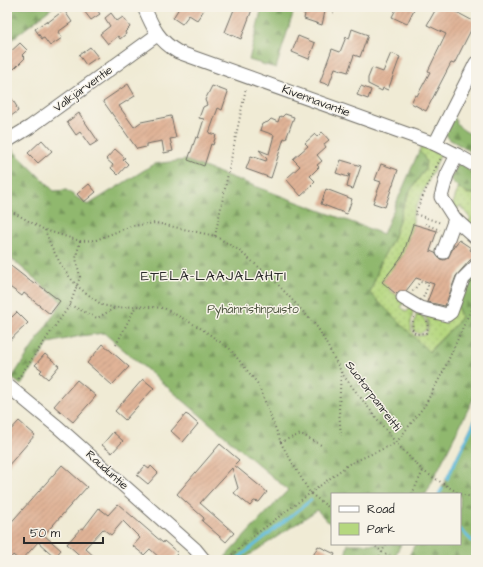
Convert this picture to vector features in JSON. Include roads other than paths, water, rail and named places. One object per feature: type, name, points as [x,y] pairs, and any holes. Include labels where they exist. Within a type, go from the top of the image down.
[{"type":"street","points":[[144,7],[157,35]]},
{"type":"street","name":"Kivennavantie","points":[[157,35],[178,52],[435,144],[476,166]]},
{"type":"street","name":"Valkjärventie","points":[[7,141],[30,128],[157,35]]},
{"type":"street","points":[[435,144],[476,62]]},
{"type":"street","points":[[443,252],[450,222],[442,197],[447,174],[457,155]]},
{"type":"street","points":[[450,222],[476,238]]},
{"type":"street","points":[[405,299],[420,308],[447,315],[451,312],[464,278],[476,266]]},
{"type":"street","name":"Rauduntie","points":[[9,386],[59,428],[195,549],[204,560]]},
{"type":"waterway","points":[[447,479],[476,419]]},
{"type":"waterway","points":[[440,493],[442,489]]},
{"type":"waterway","points":[[236,560],[311,500]]},
{"type":"waterway","points":[[461,530],[476,545]]},
{"type":"district","name":"ETELÄ-LAAJALAHTI","points":[[214,276]]},
{"type":"park label","name":"Pyhänristinpuisto","points":[[253,309]]}]
